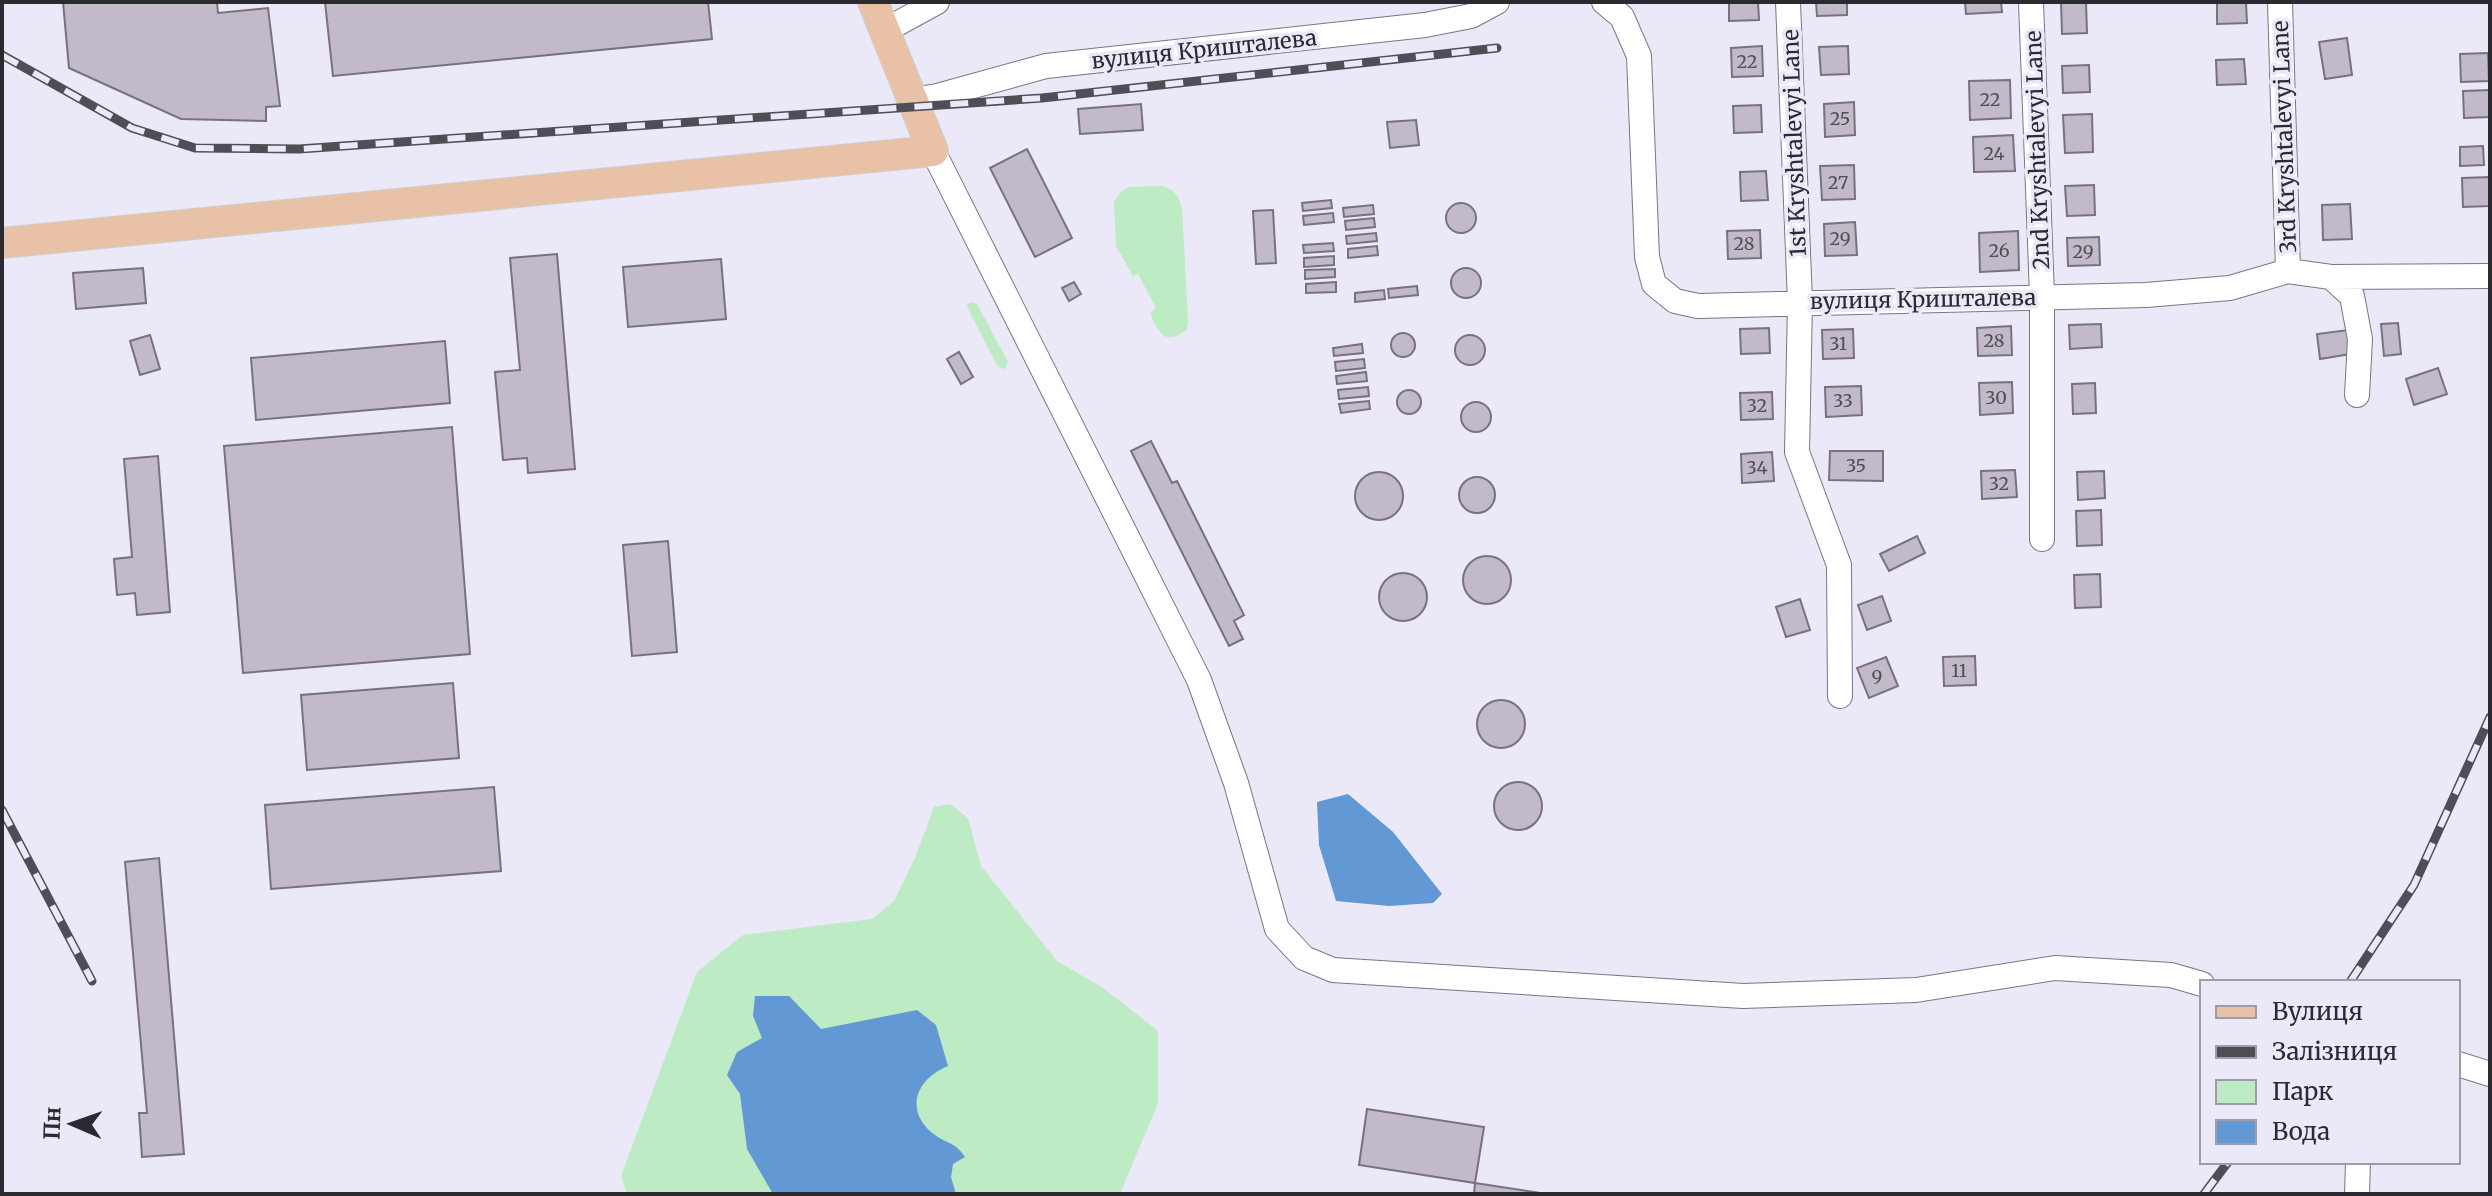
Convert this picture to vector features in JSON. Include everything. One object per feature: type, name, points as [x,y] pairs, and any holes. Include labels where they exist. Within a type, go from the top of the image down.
[{"type":"main road","points":[[2,243],[933,151],[873,2]]},
{"type":"street","points":[[884,31],[937,2]]},
{"type":"street","name":"вулиця Кришталева","points":[[912,100],[1046,66],[1425,25],[1471,16],[1497,2]]},
{"type":"street","name":"вулиця Кришталева","points":[[1604,2],[1622,17],[1639,56],[1647,257],[1654,284],[1675,301],[1698,306],[2146,295],[2230,288],[2288,271],[2331,277],[2490,276]]},
{"type":"street","name":"1st Kryshtalevyi Lane","points":[[1788,2],[1800,302],[1797,452],[1839,565],[1840,696]]},
{"type":"street","name":"2nd Kryshtalevyi Lane","points":[[2031,2],[2042,296],[2042,539]]},
{"type":"street","name":"3rd Kryshtalevyi Lane","points":[[2280,2],[2288,271]]},
{"type":"street","points":[[933,151],[1199,680],[1236,783],[1277,929],[1304,958],[1333,970],[1743,996],[1916,990],[2055,968],[2171,975],[2200,983]]},
{"type":"street","points":[[2331,277],[2352,296],[2360,339],[2357,395]]},
{"type":"street","points":[[2460,1065],[2490,1074]]},
{"type":"street","points":[[2357,1194],[2358,1164]]},
{"type":"green space","points":[[1161,186],[1175,193],[1182,208],[1188,320],[1187,329],[1173,337],[1163,335],[1156,326],[1150,313],[1156,308],[1138,274],[1133,276],[1116,246],[1114,202],[1120,193],[1128,187]]},
{"type":"green space","points":[[970,302],[977,304],[1008,362],[1005,369],[998,367],[968,309]]},
{"type":"green space","points":[[950,804],[968,818],[981,866],[1057,961],[1103,988],[1158,1031],[1158,1103],[1120,1194],[627,1194],[621,1176],[697,972],[743,935],[872,919],[894,901],[915,858],[934,807]]},
{"type":"water","points":[[1348,794],[1393,832],[1442,894],[1433,903],[1389,906],[1336,901],[1319,845],[1317,802]]},
{"type":"water","points":[[755,996],[789,996],[821,1029],[917,1010],[936,1025],[948,1066],[921,1087],[917,1106],[925,1126],[965,1157],[953,1164],[951,1177],[956,1194],[773,1194],[747,1149],[740,1094],[727,1075],[737,1052],[762,1038],[753,1016]]},
{"type":"building","points":[[63,2],[217,2],[218,13],[268,8],[280,106],[266,107],[266,121],[181,119],[69,68]]},
{"type":"building","points":[[325,2],[708,2],[712,39],[333,76]]},
{"type":"building","points":[[1729,2],[1758,2],[1759,20],[1729,21]]},
{"type":"building","points":[[1816,2],[1847,2],[1847,15],[1817,16]]},
{"type":"building","points":[[1965,2],[2001,2],[2002,12],[1966,14]]},
{"type":"building","points":[[2061,2],[2086,2],[2087,33],[2062,34]]},
{"type":"building","points":[[2217,2],[2246,2],[2247,23],[2217,24]]},
{"type":"building","points":[[2347,38],[2352,75],[2325,79],[2319,42]]},
{"type":"building","points":[[1762,46],[1763,76],[1732,77],[1731,48]]},
{"type":"building","points":[[1848,46],[1849,74],[1821,75],[1819,47]]},
{"type":"building","points":[[2488,53],[2489,81],[2461,82],[2460,54]]},
{"type":"building","points":[[2244,59],[2246,84],[2217,85],[2216,60]]},
{"type":"building","points":[[2089,65],[2090,92],[2063,93],[2062,66]]},
{"type":"building","points":[[2010,80],[2011,118],[1970,120],[1969,81]]},
{"type":"building","points":[[2490,90],[2490,117],[2464,118],[2463,91]]},
{"type":"building","points":[[1854,102],[1855,135],[1825,137],[1824,104]]},
{"type":"building","points":[[1141,104],[1143,130],[1080,134],[1078,109]]},
{"type":"building","points":[[1761,105],[1762,132],[1734,133],[1733,106]]},
{"type":"building","points":[[2092,114],[2093,152],[2065,153],[2063,115]]},
{"type":"building","points":[[1416,120],[1419,145],[1390,148],[1387,122]]},
{"type":"building","points":[[2013,135],[2015,171],[1974,172],[1973,137]]},
{"type":"building","points":[[2483,146],[2484,165],[2460,166],[2460,147]]},
{"type":"building","points":[[1027,149],[1072,238],[1035,257],[990,168]]},
{"type":"building","points":[[1854,165],[1855,199],[1822,200],[1820,166]]},
{"type":"building","points":[[1766,171],[1768,200],[1741,201],[1740,172]]},
{"type":"building","points":[[2490,177],[2490,206],[2463,207],[2462,178]]},
{"type":"building","points":[[2094,185],[2095,215],[2067,216],[2065,186]]},
{"type":"building","points":[[1331,200],[1332,208],[1303,211],[1302,203]]},
{"type":"building","points":[[1461,203],[1472,207],[1476,218],[1472,229],[1461,233],[1450,229],[1446,218],[1450,207]]},
{"type":"building","points":[[2350,204],[2352,239],[2323,240],[2322,205]]},
{"type":"building","points":[[1373,205],[1374,214],[1344,217],[1343,208]]},
{"type":"building","points":[[1273,210],[1276,263],[1256,264],[1253,211]]},
{"type":"building","points":[[1333,213],[1334,222],[1304,225],[1303,216]]},
{"type":"building","points":[[1374,218],[1375,227],[1346,230],[1345,221]]},
{"type":"building","points":[[1855,222],[1857,255],[1825,256],[1824,224]]},
{"type":"building","points":[[1760,230],[1761,258],[1728,259],[1727,231]]},
{"type":"building","points":[[2018,231],[2019,270],[1980,272],[1979,233]]},
{"type":"building","points":[[1376,233],[1377,241],[1347,244],[1346,236]]},
{"type":"building","points":[[2099,237],[2100,265],[2068,266],[2067,238]]},
{"type":"building","points":[[1333,243],[1334,251],[1304,253],[1303,245]]},
{"type":"building","points":[[1377,246],[1378,255],[1348,258],[1348,249]]},
{"type":"building","points":[[557,254],[575,469],[528,473],[527,458],[503,460],[495,372],[520,370],[510,258]]},
{"type":"building","points":[[1334,256],[1334,265],[1304,267],[1304,258]]},
{"type":"building","points":[[721,259],[726,319],[628,327],[623,267]]},
{"type":"building","points":[[143,268],[146,303],[76,309],[73,273]]},
{"type":"building","points":[[1466,268],[1477,272],[1481,283],[1477,294],[1466,298],[1455,294],[1451,283],[1455,272]]},
{"type":"building","points":[[1335,269],[1335,277],[1305,279],[1305,270]]},
{"type":"building","points":[[1074,282],[1081,294],[1069,301],[1062,288]]},
{"type":"building","points":[[1336,282],[1336,292],[1306,293],[1306,284]]},
{"type":"building","points":[[1417,286],[1418,295],[1389,298],[1388,289]]},
{"type":"building","points":[[1384,290],[1385,299],[1355,302],[1355,293]]},
{"type":"building","points":[[2398,323],[2401,354],[2384,356],[2381,324]]},
{"type":"building","points":[[2101,324],[2102,347],[2070,349],[2069,325]]},
{"type":"building","points":[[2011,326],[2012,355],[1978,356],[1977,328]]},
{"type":"building","points":[[1769,328],[1770,353],[1741,354],[1740,329]]},
{"type":"building","points":[[1853,329],[1854,358],[1823,359],[1822,330]]},
{"type":"building","points":[[2348,330],[2351,354],[2320,359],[2317,334]]},
{"type":"building","points":[[1403,333],[1414,340],[1415,345],[1408,356],[1403,357],[1392,350],[1391,345],[1398,334]]},
{"type":"building","points":[[150,335],[160,369],[140,375],[130,341]]},
{"type":"building","points":[[1470,335],[1481,339],[1485,350],[1481,361],[1470,365],[1459,361],[1455,350],[1459,339]]},
{"type":"building","points":[[445,341],[450,403],[256,420],[251,358]]},
{"type":"building","points":[[1362,344],[1363,353],[1334,356],[1333,348]]},
{"type":"building","points":[[959,352],[973,377],[961,384],[947,359]]},
{"type":"building","points":[[1364,359],[1365,368],[1336,371],[1335,362]]},
{"type":"building","points":[[2438,368],[2447,394],[2414,405],[2406,379]]},
{"type":"building","points":[[1366,372],[1367,381],[1337,384],[1336,376]]},
{"type":"building","points":[[2012,382],[2013,413],[1980,415],[1979,383]]},
{"type":"building","points":[[2095,383],[2096,413],[2073,414],[2072,384]]},
{"type":"building","points":[[1861,386],[1862,415],[1826,417],[1825,387]]},
{"type":"building","points":[[1368,387],[1369,396],[1339,399],[1338,390]]},
{"type":"building","points":[[1409,390],[1420,397],[1421,402],[1414,413],[1409,414],[1398,407],[1397,402],[1404,391]]},
{"type":"building","points":[[1772,392],[1773,419],[1741,420],[1740,393]]},
{"type":"building","points":[[1369,401],[1370,409],[1341,413],[1339,404]]},
{"type":"building","points":[[1476,402],[1487,406],[1491,417],[1487,428],[1476,432],[1465,428],[1461,417],[1465,406]]},
{"type":"building","points":[[452,427],[470,654],[243,673],[224,446]]},
{"type":"building","points":[[1151,441],[1172,483],[1177,481],[1244,615],[1234,621],[1243,639],[1229,646],[1131,451]]},
{"type":"building","points":[[1830,451],[1883,451],[1883,481],[1829,480]]},
{"type":"building","points":[[1772,452],[1774,481],[1742,483],[1741,454]]},
{"type":"building","points":[[158,456],[170,612],[137,615],[135,593],[117,595],[114,559],[132,557],[124,459]]},
{"type":"building","points":[[2015,470],[2017,497],[1982,499],[1981,471]]},
{"type":"building","points":[[2104,471],[2105,498],[2078,500],[2077,472]]},
{"type":"building","points":[[1379,472],[1396,479],[1403,496],[1396,513],[1379,520],[1362,513],[1355,496],[1362,479]]},
{"type":"building","points":[[1477,477],[1490,482],[1495,495],[1490,508],[1477,513],[1464,508],[1459,495],[1464,482]]},
{"type":"building","points":[[2101,510],[2102,545],[2077,546],[2076,511]]},
{"type":"building","points":[[1917,536],[1925,553],[1889,571],[1880,554]]},
{"type":"building","points":[[668,541],[677,652],[632,656],[623,545]]},
{"type":"building","points":[[1487,556],[1504,563],[1511,580],[1504,597],[1487,604],[1470,597],[1463,580],[1470,563]]},
{"type":"building","points":[[1403,573],[1420,580],[1427,597],[1420,614],[1403,621],[1386,614],[1379,597],[1386,580]]},
{"type":"building","points":[[2100,574],[2101,607],[2075,608],[2074,575]]},
{"type":"building","points":[[1882,596],[1891,621],[1867,630],[1858,605]]},
{"type":"building","points":[[1800,599],[1810,630],[1786,637],[1776,607]]},
{"type":"building","points":[[1975,656],[1976,685],[1944,686],[1943,657]]},
{"type":"building","points":[[1886,657],[1898,686],[1869,698],[1857,668]]},
{"type":"building","points":[[453,683],[459,758],[307,770],[301,695]]},
{"type":"building","points":[[1501,700],[1518,707],[1525,724],[1518,741],[1501,748],[1484,741],[1477,724],[1484,707]]},
{"type":"building","points":[[1518,782],[1535,789],[1542,806],[1535,823],[1518,830],[1501,823],[1494,806],[1501,789]]},
{"type":"building","points":[[494,787],[501,871],[271,889],[265,805]]},
{"type":"building","points":[[159,858],[184,1154],[142,1157],[139,1113],[147,1113],[125,862]]},
{"type":"building","points":[[1367,1109],[1484,1127],[1475,1183],[1359,1165]]},
{"type":"building","points":[[1475,1183],[1547,1194],[1474,1194]]},
{"type":"railway","points":[[2,55],[132,128],[195,148],[299,149],[1042,98],[1497,48]]},
{"type":"railway","points":[[2351,980],[2414,885],[2490,717]]},
{"type":"railway","points":[[2,810],[92,981]]},
{"type":"railway","points":[[2204,1194],[2226,1164]]}]
